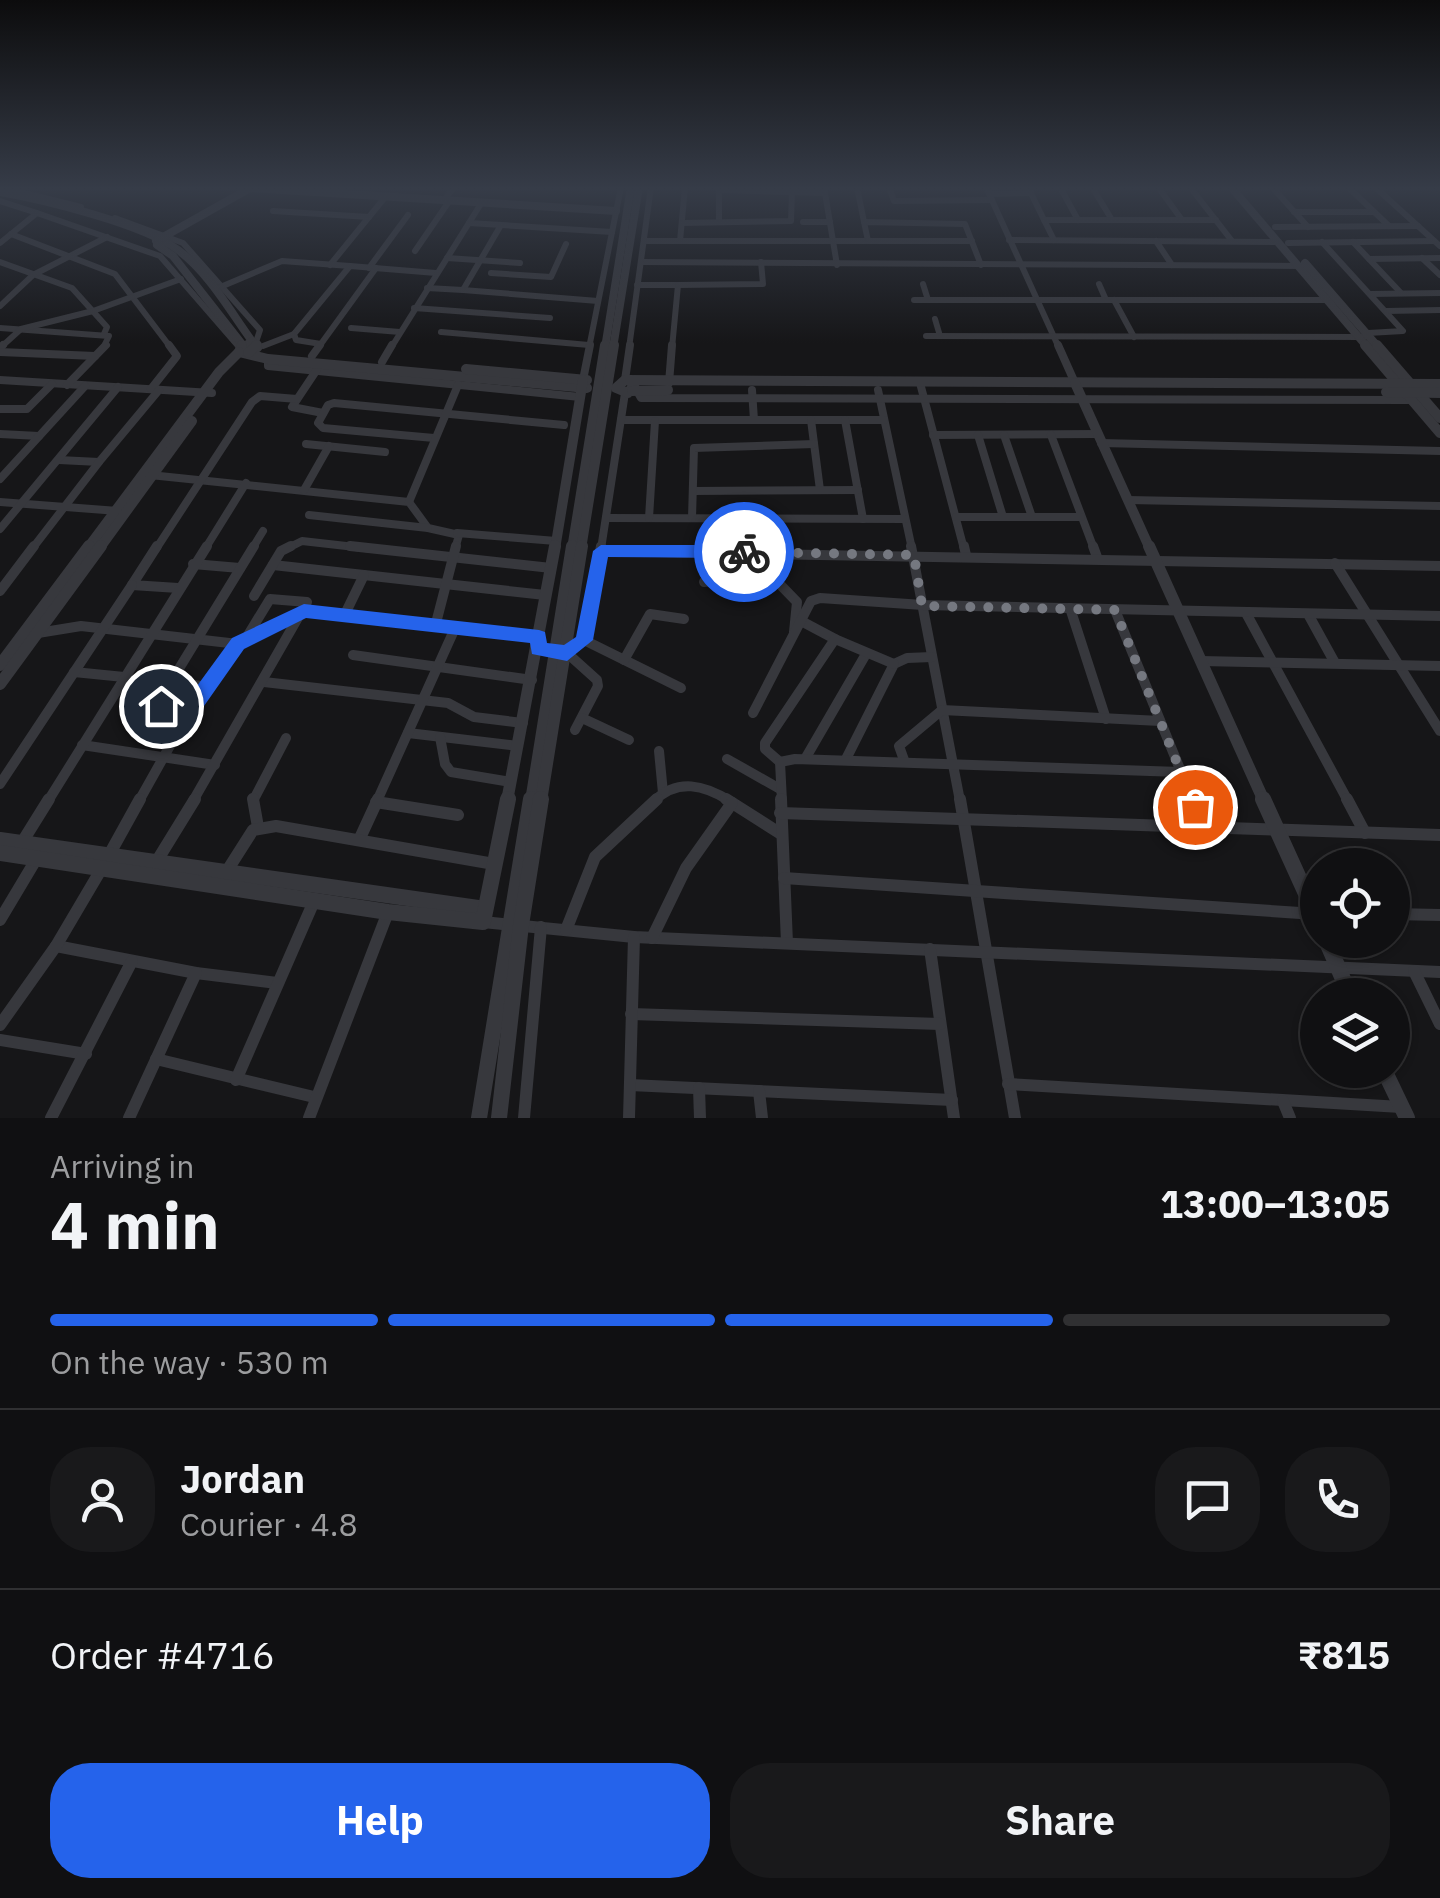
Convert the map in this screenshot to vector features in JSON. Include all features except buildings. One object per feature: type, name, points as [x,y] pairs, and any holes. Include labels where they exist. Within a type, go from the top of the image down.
[{"type":"street","points":[[0,590],[178,356],[115,274],[25,239]]},
{"type":"street","points":[[0,306],[33,274],[101,239]]},
{"type":"street","points":[[127,239],[160,256],[250,347],[268,359],[582,388]]},
{"type":"street","points":[[137,239],[159,239]]},
{"type":"street","points":[[150,239],[180,252],[218,288]]},
{"type":"street","points":[[178,239],[218,288],[250,347]]},
{"type":"street","points":[[330,264],[351,239]]},
{"type":"street","points":[[312,356],[392,239]]},
{"type":"street","points":[[415,251],[422,239]]},
{"type":"street","points":[[382,362],[459,239]]},
{"type":"street","points":[[464,290],[492,239]]},
{"type":"street","points":[[484,916],[532,680],[552,649],[546,595],[611,239]]},
{"type":"street","points":[[584,640],[621,420],[618,387],[625,239]]},
{"type":"street","points":[[1280,239],[1328,300],[1366,336]]},
{"type":"street","points":[[1300,880],[1009,240],[1437,244]]},
{"type":"street","points":[[156,241],[250,347],[281,354],[382,362],[582,388]]},
{"type":"street","points":[[499,1118],[515,925],[552,649],[618,387],[644,241],[972,241],[981,265]]},
{"type":"street","points":[[834,241],[838,265]]},
{"type":"street","points":[[1156,241],[1172,265]]},
{"type":"street","points":[[926,336],[1366,336],[1401,332],[1322,242]]},
{"type":"street","points":[[1353,242],[1401,293]]},
{"type":"street","points":[[491,274],[551,277],[566,244]]},
{"type":"street","points":[[447,258],[516,263],[504,274]]},
{"type":"street","points":[[1368,258],[1440,258]]},
{"type":"street","points":[[1422,258],[1440,275]]},
{"type":"street","points":[[218,288],[282,261],[436,273]]},
{"type":"street","points":[[640,262],[1303,266],[1340,300],[1440,433]]},
{"type":"street","points":[[637,285],[763,284],[762,262]]},
{"type":"street","points":[[0,272],[4,264],[72,288],[106,327],[104,334]]},
{"type":"street","points":[[0,684],[3,668],[228,365],[250,347],[294,334],[350,266]]},
{"type":"street","points":[[0,350],[21,328],[93,311],[181,280]]},
{"type":"street","points":[[923,284],[928,300]]},
{"type":"street","points":[[1099,284],[1134,337]]},
{"type":"street","points":[[669,383],[678,285]]},
{"type":"street","points":[[427,288],[598,301]]},
{"type":"street","points":[[1370,294],[1440,292]]},
{"type":"street","points":[[914,300],[1340,300]]},
{"type":"street","points":[[414,308],[550,318]]},
{"type":"street","points":[[1386,311],[1440,310]]},
{"type":"street","points":[[935,319],[940,336]]},
{"type":"street","points":[[0,328],[104,334],[111,339],[68,385]]},
{"type":"street","points":[[352,328],[400,332]]},
{"type":"street","points":[[441,332],[589,344]]},
{"type":"street","points":[[294,334],[296,340],[321,344]]},
{"type":"street","points":[[228,365],[250,347]]},
{"type":"street","points":[[0,350],[95,356]]},
{"type":"street","points":[[268,359],[268,366],[458,385],[582,388],[669,383],[922,390],[1440,393]]},
{"type":"street","points":[[316,371],[293,410],[324,414]]},
{"type":"street","points":[[0,390],[4,381],[208,393]]},
{"type":"street","points":[[0,410],[27,409],[52,384]]},
{"type":"street","points":[[1409,391],[1440,384]]},
{"type":"street","points":[[400,525],[458,385]]},
{"type":"street","points":[[0,479],[84,386]]},
{"type":"street","points":[[618,387],[752,394],[922,390]]},
{"type":"street","points":[[0,528],[118,388]]},
{"type":"street","points":[[922,390],[966,555]]},
{"type":"street","points":[[1409,391],[1440,418]]},
{"type":"street","points":[[752,394],[754,420]]},
{"type":"street","points":[[878,394],[914,555],[964,818],[1015,1118]]},
{"type":"street","points":[[0,784],[256,398],[297,398]]},
{"type":"street","points":[[434,438],[320,427],[324,414],[334,403],[564,425]]},
{"type":"street","points":[[621,420],[884,420]]},
{"type":"street","points":[[811,420],[820,490]]},
{"type":"street","points":[[845,420],[863,518]]},
{"type":"street","points":[[650,518],[655,421]]},
{"type":"street","points":[[0,434],[39,436]]},
{"type":"street","points":[[933,435],[1050,435],[1440,450]]},
{"type":"street","points":[[978,435],[1003,517]]},
{"type":"street","points":[[1004,435],[1032,517]]},
{"type":"street","points":[[1050,435],[1096,557]]},
{"type":"street","points":[[306,444],[385,452]]},
{"type":"street","points":[[692,518],[694,448],[814,444]]},
{"type":"street","points":[[304,490],[328,446]]},
{"type":"street","points":[[59,460],[100,462]]},
{"type":"street","points":[[148,475],[410,504],[428,528]]},
{"type":"street","points":[[12,850],[246,483]]},
{"type":"street","points":[[693,491],[858,490]]},
{"type":"street","points":[[1128,500],[1440,506]]},
{"type":"street","points":[[0,502],[121,512]]},
{"type":"street","points":[[3,668],[37,634],[121,512]]},
{"type":"street","points":[[309,515],[556,541]]},
{"type":"street","points":[[606,518],[905,519]]},
{"type":"street","points":[[764,518],[769,575],[797,602],[791,643]]},
{"type":"street","points":[[956,518],[1081,518]]},
{"type":"street","points":[[190,710],[158,705],[263,530]]},
{"type":"street","points":[[436,624],[455,555],[457,532]]},
{"type":"street","points":[[254,596],[288,545],[302,540],[550,568]]},
{"type":"street","points":[[601,551],[1440,566]]},
{"type":"street","points":[[1336,562],[1440,731]]},
{"type":"street","points":[[193,564],[240,568]]},
{"type":"street","points":[[273,565],[546,595]]},
{"type":"street","points":[[344,614],[364,575]]},
{"type":"street","points":[[704,582],[769,575]]},
{"type":"street","points":[[132,585],[178,588]]},
{"type":"street","points":[[752,713],[815,598],[922,606],[1440,616]]},
{"type":"street","points":[[0,1025],[56,946],[206,687],[270,599],[305,600],[304,611],[264,682],[153,868]]},
{"type":"street","points":[[1070,608],[1106,718]]},
{"type":"street","points":[[1115,610],[1204,828]]},
{"type":"street","points":[[37,634],[67,626],[242,642],[304,611],[456,626],[552,649],[597,680],[596,694],[576,730]]},
{"type":"street","points":[[1246,612],[1365,833]]},
{"type":"street","points":[[624,660],[650,614],[684,619]]},
{"type":"street","points":[[1308,614],[1335,663]]},
{"type":"street","points":[[803,622],[894,664]]},
{"type":"street","points":[[360,838],[456,626]]},
{"type":"street","points":[[834,638],[765,743],[780,762],[804,758],[952,761],[1180,772]]},
{"type":"street","points":[[552,649],[584,640],[681,688]]},
{"type":"street","points":[[804,758],[866,654]]},
{"type":"street","points":[[353,655],[532,680]]},
{"type":"street","points":[[846,759],[894,664],[907,658],[932,657]]},
{"type":"street","points":[[1201,662],[1440,666]]},
{"type":"street","points":[[74,672],[124,677]]},
{"type":"street","points":[[170,680],[206,687]]},
{"type":"street","points":[[264,682],[453,704],[474,717],[522,723]]},
{"type":"street","points":[[904,760],[899,746],[942,710],[1160,722]]},
{"type":"street","points":[[582,718],[630,740]]},
{"type":"street","points":[[408,733],[518,746]]},
{"type":"street","points":[[440,736],[451,772],[510,782]]},
{"type":"street","points":[[258,827],[253,799],[286,738]]},
{"type":"street","points":[[82,745],[216,765]]},
{"type":"street","points":[[659,751],[663,793]]},
{"type":"street","points":[[727,759],[780,789]]},
{"type":"street","points":[[780,762],[787,943]]},
{"type":"street","points":[[566,930],[596,857],[663,793],[700,786],[781,834]]},
{"type":"street","points":[[376,802],[458,815]]},
{"type":"street","points":[[652,938],[686,868],[732,803]]},
{"type":"street","points":[[780,814],[1440,835]]},
{"type":"street","points":[[222,879],[244,839],[258,827],[360,838],[494,864]]},
{"type":"street","points":[[0,840],[12,850],[484,916],[515,925],[634,937],[1440,972]]},
{"type":"street","points":[[0,920],[41,852]]},
{"type":"street","points":[[784,878],[1300,915]]},
{"type":"street","points":[[318,893],[388,912],[484,916]]},
{"type":"street","points":[[236,1080],[318,893]]},
{"type":"street","points":[[310,1118],[314,1097],[388,912]]},
{"type":"street","points":[[1410,914],[1440,915]]},
{"type":"street","points":[[479,1118],[515,925]]},
{"type":"street","points":[[524,1118],[541,927]]},
{"type":"street","points":[[629,1118],[634,937]]},
{"type":"street","points":[[56,946],[196,974],[278,983]]},
{"type":"street","points":[[930,950],[954,1118]]},
{"type":"street","points":[[1333,958],[1342,978]]},
{"type":"street","points":[[51,1118],[132,961]]},
{"type":"street","points":[[1414,971],[1440,1024]]},
{"type":"street","points":[[128,1118],[196,974]]},
{"type":"street","points":[[631,1014],[940,1024]]},
{"type":"street","points":[[0,1040],[86,1054]]},
{"type":"street","points":[[156,1059],[314,1097]]},
{"type":"street","points":[[630,1084],[952,1100]]},
{"type":"street","points":[[1008,1084],[1283,1100],[1350,1111],[1404,1112],[1393,1088]]},
{"type":"street","points":[[699,1088],[700,1118]]},
{"type":"street","points":[[759,1090],[762,1118]]},
{"type":"street","points":[[1283,1100],[1290,1118]]},
{"type":"way so far","points":[[744,552],[914,555],[922,606],[1115,610],[1195,807]]},
{"type":"route","points":[[161,706],[190,710],[238,644],[304,611],[539,637],[538,649],[567,653],[584,640],[601,551],[744,552]]}]
